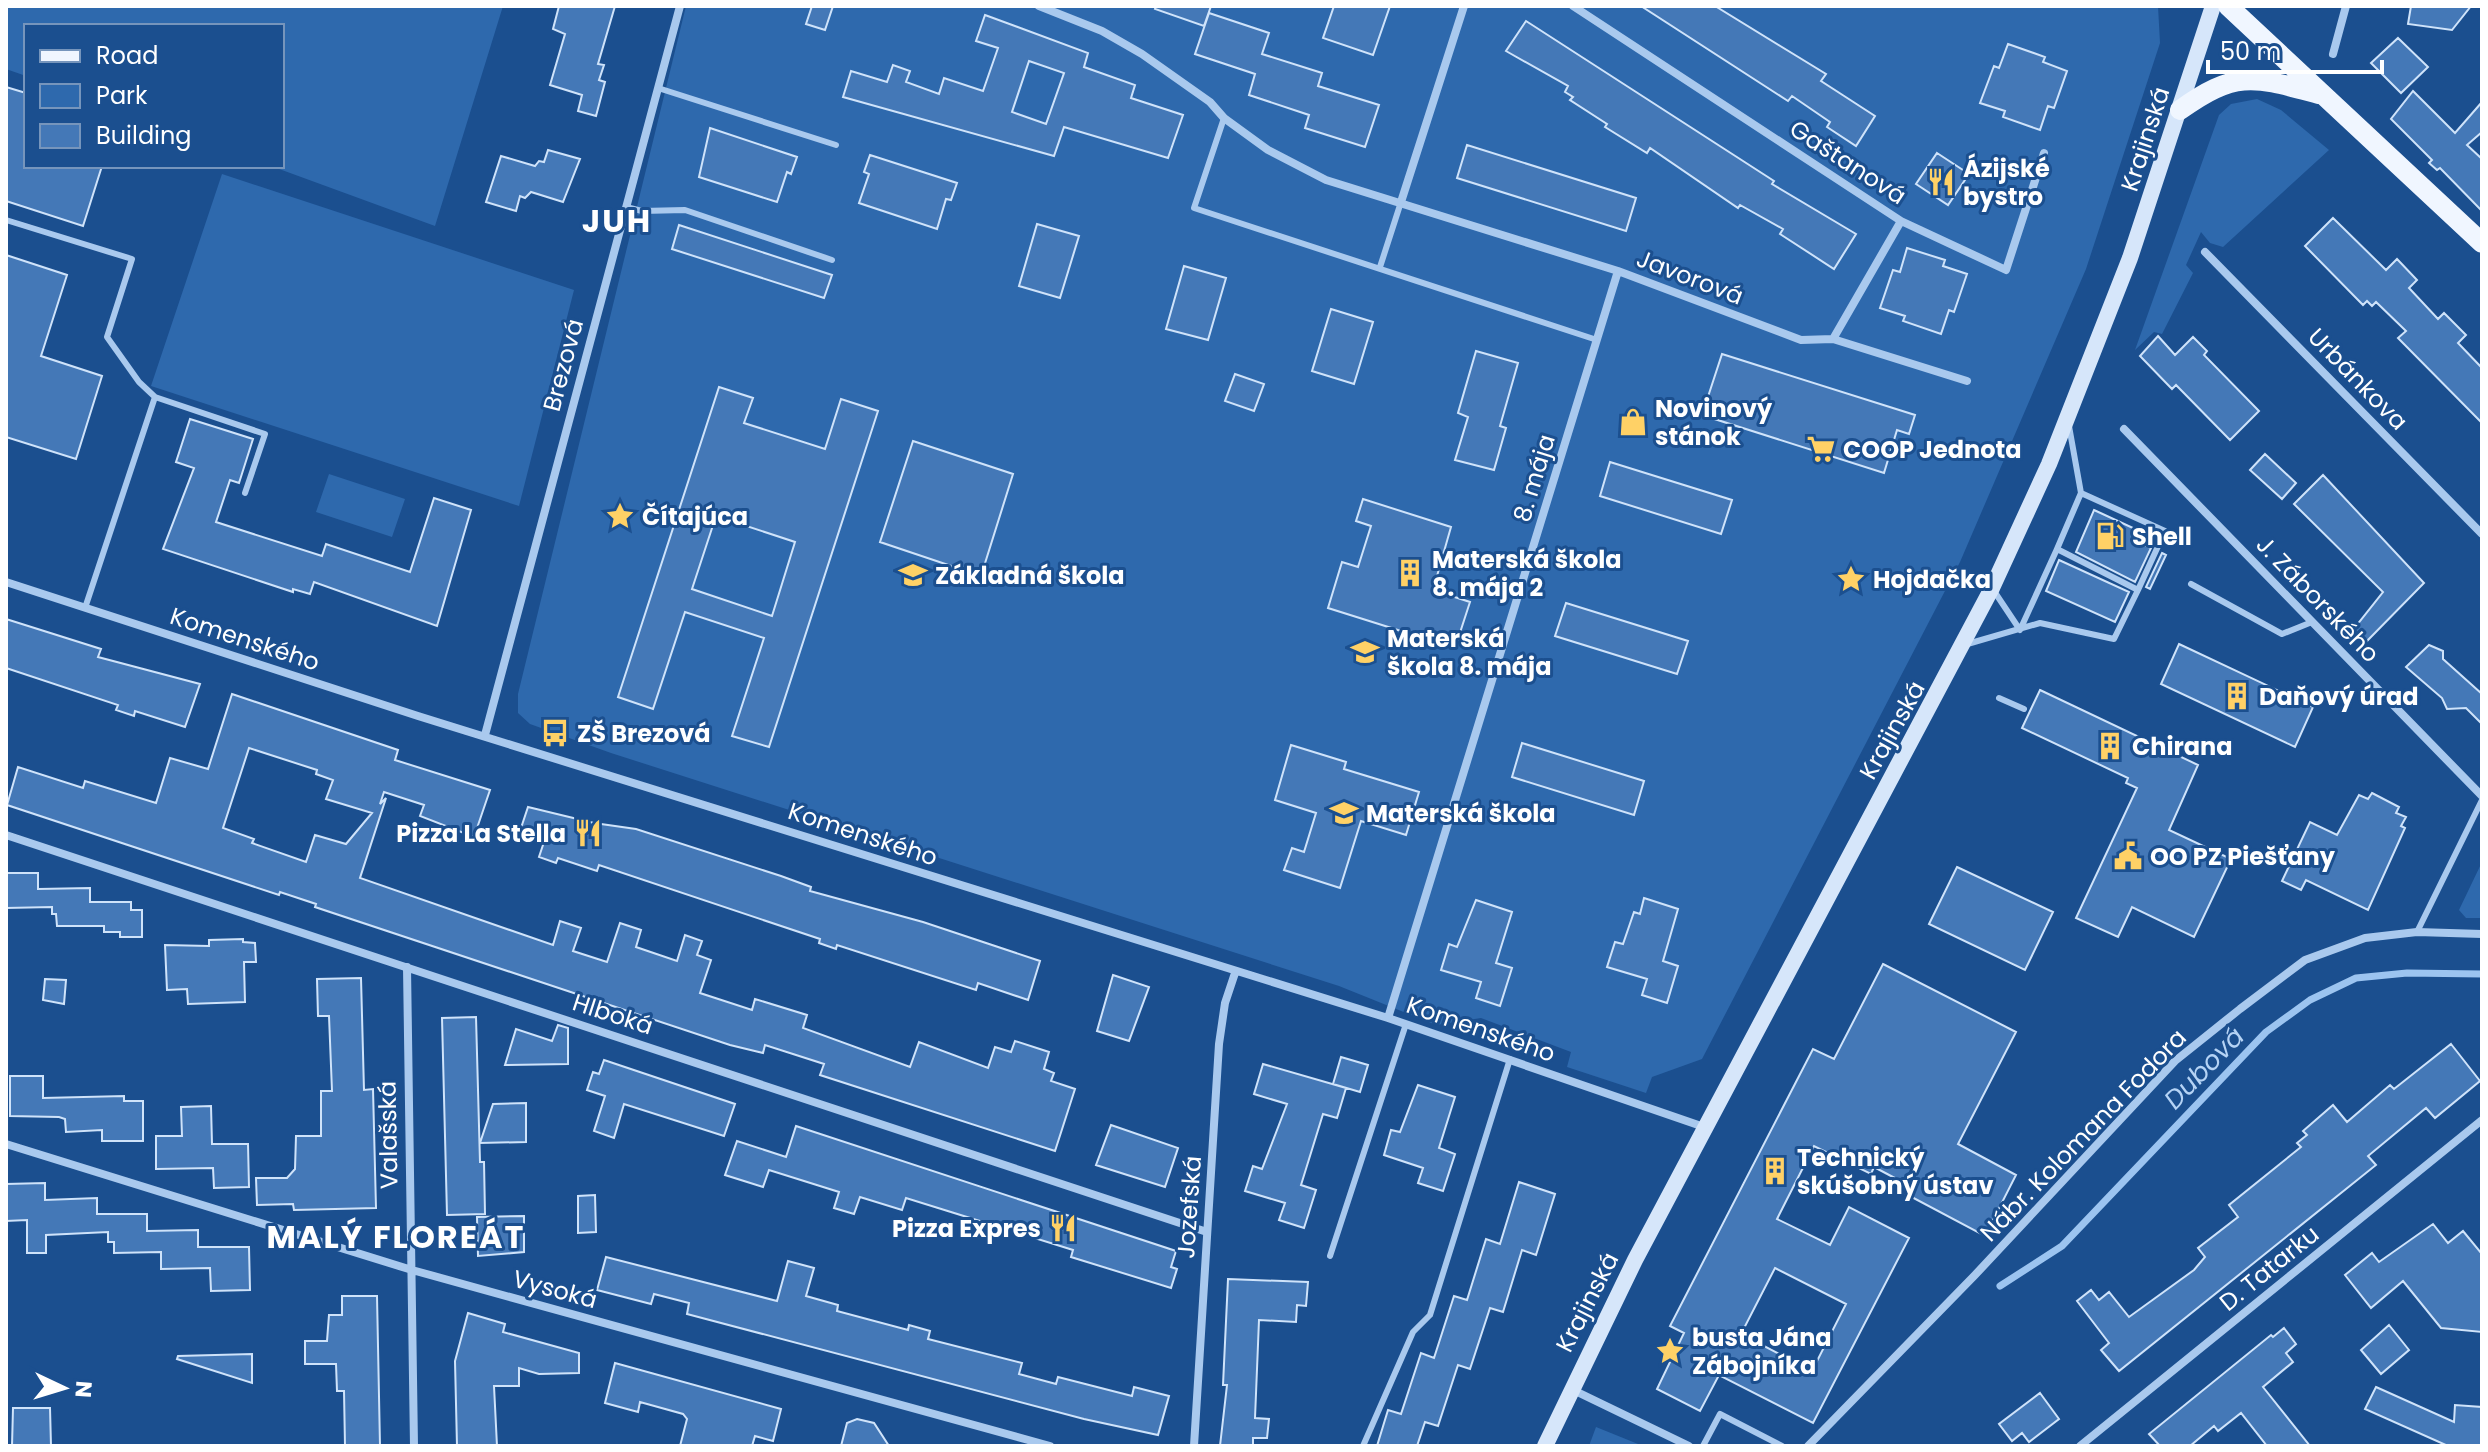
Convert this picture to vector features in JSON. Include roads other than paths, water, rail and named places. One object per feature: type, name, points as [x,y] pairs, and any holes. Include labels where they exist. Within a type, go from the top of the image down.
[{"type":"main road","name":"Krajinská","points":[[1545,1446],[1570,1389],[1992,588],[2067,416],[2130,258],[2213,6]]},
{"type":"main road","points":[[2228,6],[2482,243]]},
{"type":"main road","points":[[2180,110],[2210,89],[2257,77],[2322,95]]},
{"type":"street","name":"Brezová","points":[[485,735],[680,6]]},
{"type":"street","name":"Javorová","points":[[1039,6],[1102,31],[1142,54],[1210,102],[1224,118],[1268,150],[1326,180],[1618,271],[1801,340],[1833,339],[1967,381]]},
{"type":"street","points":[[1401,202],[1464,6]]},
{"type":"street","name":"Gaštanová","points":[[1573,6],[1901,221],[2006,270],[2044,153]]},
{"type":"street","points":[[2333,54],[2346,6]]},
{"type":"street","points":[[1833,339],[1901,221]]},
{"type":"street","name":"Urbánkova","points":[[2205,252],[2482,534]]},
{"type":"street","name":"8. mája","points":[[1388,1018],[1618,271]]},
{"type":"street","name":"J. Záborského","points":[[2124,429],[2482,798]]},
{"type":"street","name":"Komenského","points":[[6,582],[1235,973],[1388,1018],[1707,1128]]},
{"type":"street","name":"Hlboká","points":[[6,835],[1207,1232]]},
{"type":"street","name":"Nábr. Kolomana Fodora","points":[[1808,1446],[1975,1275],[2175,1061],[2305,960],[2365,938],[2417,932],[2482,934]]},
{"type":"street","name":"Valašská","points":[[407,967],[414,1446]]},
{"type":"street","name":"Jozefská","points":[[1194,1446],[1219,1044],[1225,1003],[1235,973]]},
{"type":"street","name":"D. Tatarku","points":[[2080,1446],[2482,1120]]},
{"type":"street","name":"Vysoká","points":[[6,1144],[412,1270],[1050,1446]]},
{"type":"street","points":[[1570,1389],[1689,1446]]},
{"type":"lane","points":[[658,88],[836,145]]},
{"type":"lane","points":[[1224,118],[1194,208],[1597,340]]},
{"type":"lane","points":[[1380,267],[1401,202]]},
{"type":"lane","points":[[626,207],[642,211],[685,210],[832,260]]},
{"type":"lane","points":[[6,220],[132,259],[107,337],[139,382],[155,397],[265,434],[245,493]]},
{"type":"lane","points":[[85,608],[155,397]]},
{"type":"lane","points":[[1964,645],[2040,623],[2114,639],[2165,531],[2081,493],[2075,478],[2067,416]]},
{"type":"lane","points":[[2020,630],[2081,493]]},
{"type":"lane","points":[[2057,549],[2138,590]]},
{"type":"lane","points":[[2191,584],[2282,634],[2312,622]]},
{"type":"lane","points":[[1992,588],[2020,630]]},
{"type":"lane","points":[[1999,698],[2024,709]]},
{"type":"lane","points":[[2417,932],[2482,798]]},
{"type":"lane","points":[[1330,1256],[1406,1024]]},
{"type":"lane","points":[[1363,1446],[1413,1332],[1430,1315],[1510,1059]]},
{"type":"lane","points":[[1703,1446],[1720,1414],[1782,1446]]},
{"type":"waterway","name":"Dubová","points":[[2000,1286],[2062,1246],[2266,1032],[2310,1000],[2356,978],[2407,973],[2482,974]]},
{"type":"place","name":"Ázijské bystro","points":[[1941,182]]},
{"type":"place","name":"Novinový stánok","points":[[1633,422]]},
{"type":"place","name":"COOP Jednota","points":[[1821,449]]},
{"type":"place","name":"Čítajúca","points":[[620,516]]},
{"type":"place","name":"Shell","points":[[2110,536]]},
{"type":"place","name":"Materská škola 8. mája 2","points":[[1410,573]]},
{"type":"place","name":"Základná škola","points":[[913,575]]},
{"type":"place","name":"Hojdačka","points":[[1851,579]]},
{"type":"place","name":"Materská škola 8. mája","points":[[1365,652]]},
{"type":"place","name":"Daňový úrad","points":[[2237,696]]},
{"type":"place","name":"ZŠ Brezová","points":[[555,733]]},
{"type":"place","name":"Chirana","points":[[2110,746]]},
{"type":"place","name":"Materská škola","points":[[1344,813]]},
{"type":"place","name":"Pizza La Stella","points":[[588,833]]},
{"type":"place","name":"OO PZ Piešťany","points":[[2128,856]]},
{"type":"place","name":"Technický skúšobný ústav","points":[[1775,1171]]},
{"type":"place","name":"Pizza Expres","points":[[1063,1228]]},
{"type":"place","name":"busta Jána Zábojníka","points":[[1670,1351]]},
{"type":"district","name":"JUH","points":[[617,220]]},
{"type":"district","name":"MALÝ FLOREÁT","points":[[396,1236]]}]
